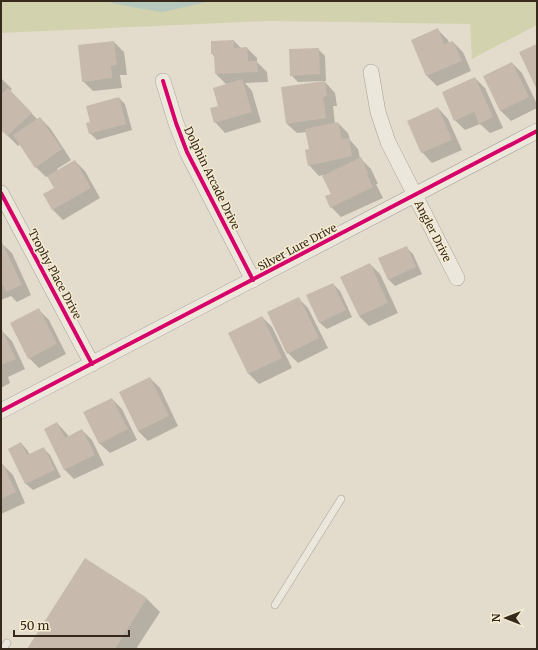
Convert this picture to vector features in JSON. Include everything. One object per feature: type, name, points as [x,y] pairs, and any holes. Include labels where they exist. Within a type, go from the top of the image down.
[{"type":"street","name":"Angler Drive","points":[[371,72],[378,112],[388,142],[457,278]]},
{"type":"street","name":"Dolphin Arcade Drive","points":[[163,81],[187,152],[253,280]]},
{"type":"street","name":"Silver Lure Drive","points":[[1,411],[537,131]]},
{"type":"street","name":"Trophy Place Drive","points":[[2,198],[92,364]]},
{"type":"lane","points":[[275,605],[342,499]]},
{"type":"green space","points":[[1,1],[537,1],[537,25],[472,59],[470,24],[270,21],[1,33]]},
{"type":"shaded area","points":[[104,1],[206,1],[203,3],[162,12]]},
{"type":"building","points":[[438,28],[444,44],[453,41],[462,61],[426,76],[411,40]]},
{"type":"building","points":[[234,40],[234,48],[247,47],[248,61],[257,61],[258,72],[215,74],[214,54],[211,54],[211,41]]},
{"type":"building","points":[[114,41],[117,65],[111,66],[112,78],[82,82],[78,45]]},
{"type":"building","points":[[537,44],[537,90],[519,52]]},
{"type":"building","points":[[319,48],[320,74],[290,76],[289,49]]},
{"type":"building","points":[[512,62],[529,97],[500,111],[483,76]]},
{"type":"building","points":[[475,77],[493,117],[479,124],[474,112],[454,121],[442,92]]},
{"type":"building","points":[[242,79],[252,112],[214,123],[210,108],[218,106],[213,88]]},
{"type":"building","points":[[325,81],[327,96],[323,97],[326,118],[286,124],[281,87]]},
{"type":"building","points":[[8,88],[32,113],[7,136],[1,130],[1,95]]},
{"type":"building","points":[[119,97],[126,124],[89,134],[86,123],[90,122],[86,106]]},
{"type":"building","points":[[438,107],[452,140],[421,153],[407,121]]},
{"type":"building","points":[[40,117],[62,149],[35,168],[13,135]]},
{"type":"building","points":[[338,122],[342,139],[349,138],[352,156],[308,166],[305,150],[309,149],[305,129]]},
{"type":"building","points":[[361,157],[373,187],[330,208],[325,196],[331,194],[322,176]]},
{"type":"building","points":[[75,160],[91,188],[52,210],[43,194],[54,188],[47,176]]},
{"type":"building","points":[[1,240],[22,285],[6,292],[3,285],[1,286]]},
{"type":"building","points":[[407,246],[416,267],[388,280],[378,258]]},
{"type":"building","points":[[370,263],[388,303],[359,316],[340,277]]},
{"type":"building","points":[[333,283],[346,310],[319,323],[306,295]]},
{"type":"building","points":[[299,297],[319,338],[287,354],[267,312]]},
{"type":"building","points":[[39,308],[57,344],[28,359],[10,323]]},
{"type":"building","points":[[262,316],[282,358],[248,374],[228,333]]},
{"type":"building","points":[[1,330],[16,359],[1,365]]},
{"type":"building","points":[[150,377],[169,416],[138,431],[119,392]]},
{"type":"building","points":[[112,398],[128,429],[99,444],[83,412]]},
{"type":"building","points":[[57,422],[65,438],[82,429],[95,455],[64,470],[44,429]]},
{"type":"building","points":[[21,442],[27,455],[44,447],[55,470],[25,484],[8,449]]},
{"type":"building","points":[[3,464],[16,492],[1,499],[1,465]]},
{"type":"building","points":[[85,558],[147,598],[115,649],[27,649]]},
{"type":"cycle path","points":[[163,81],[187,152],[253,280]]},
{"type":"cycle path","points":[[1,411],[537,131]]},
{"type":"cycle path","points":[[1,193],[92,364]]}]
